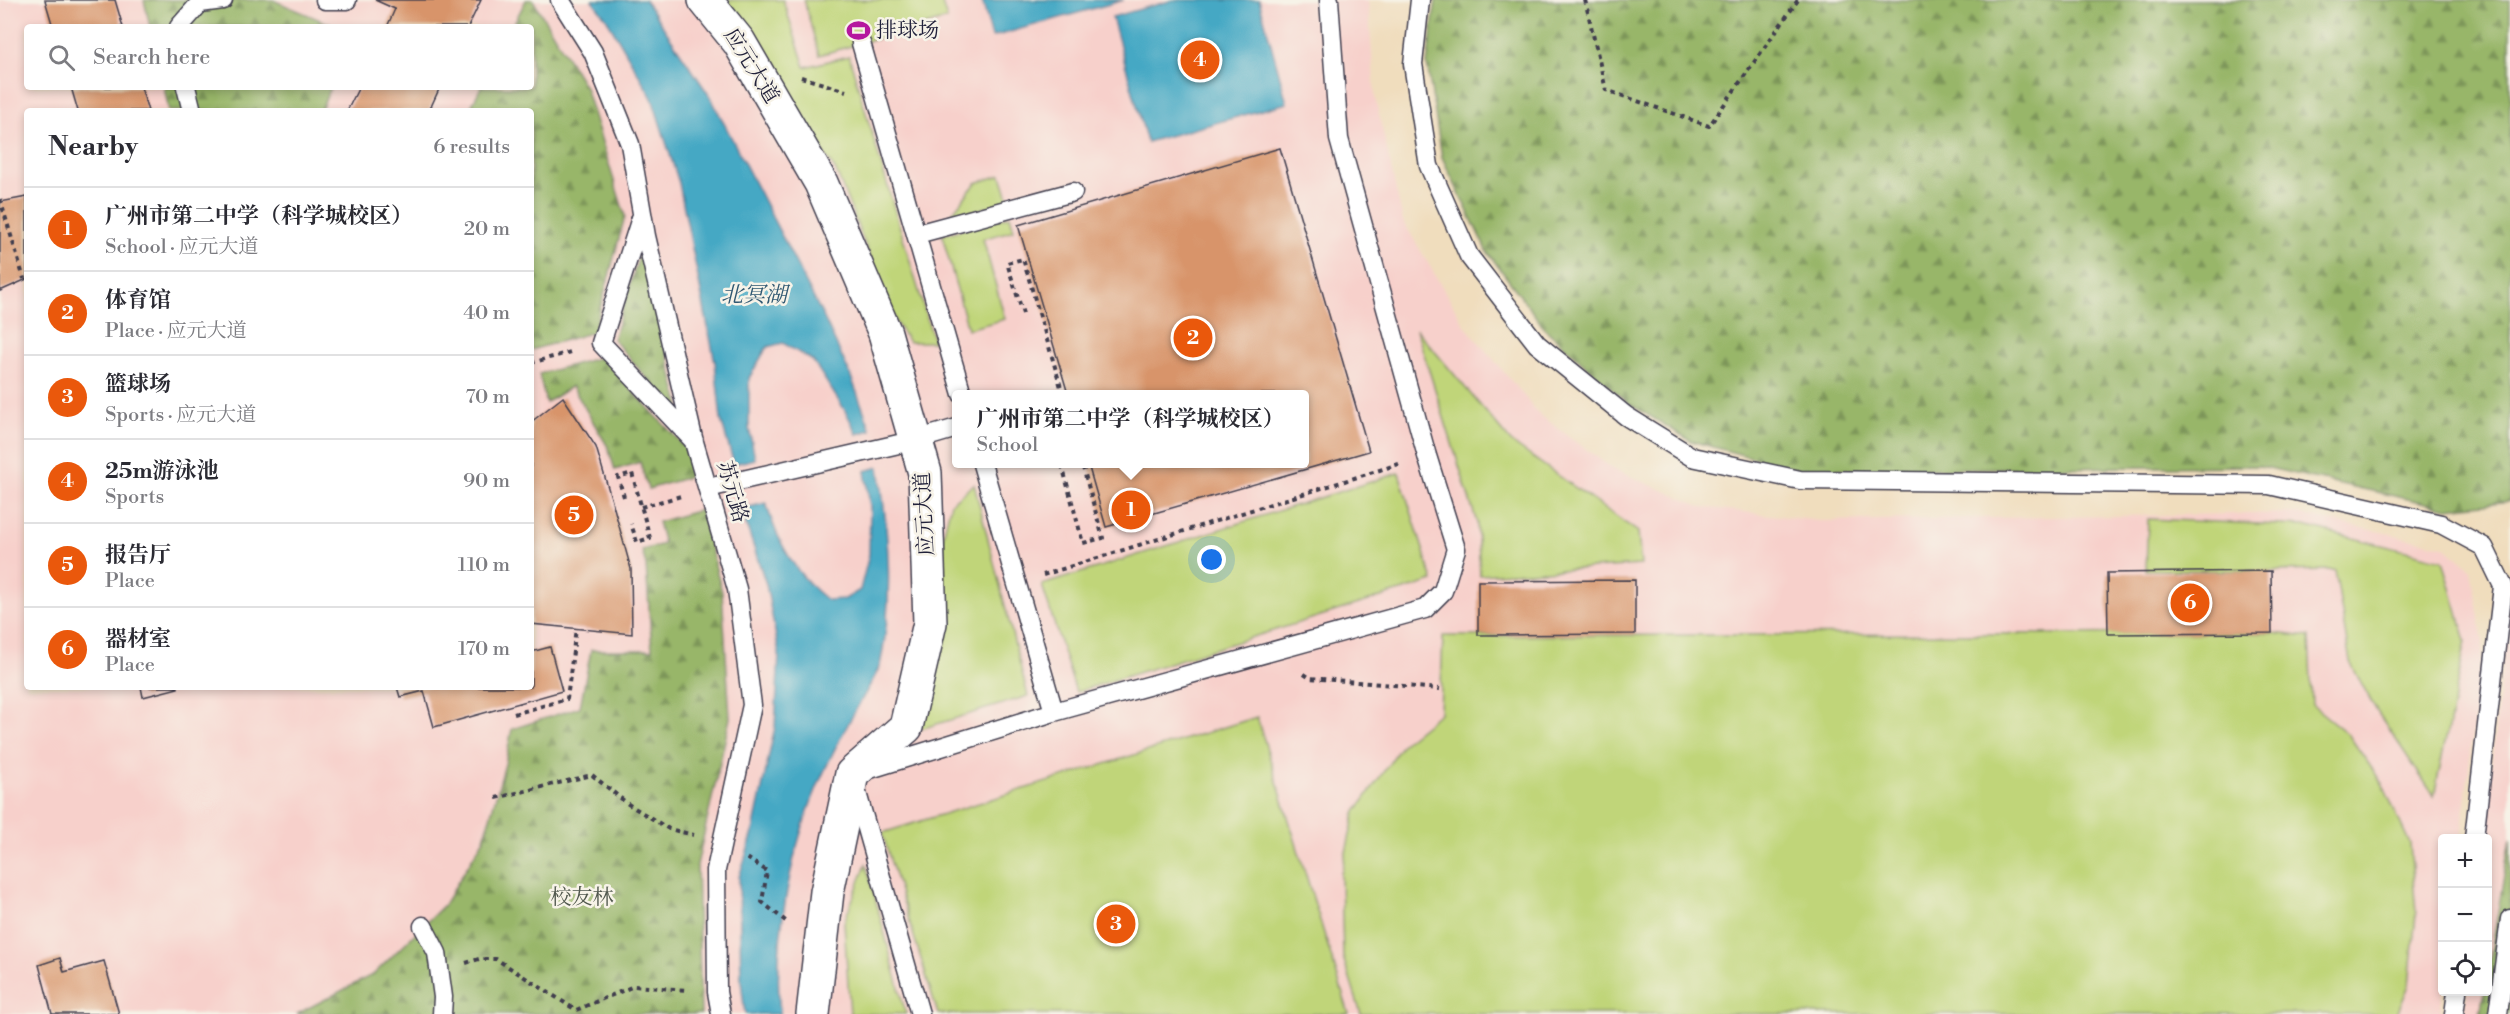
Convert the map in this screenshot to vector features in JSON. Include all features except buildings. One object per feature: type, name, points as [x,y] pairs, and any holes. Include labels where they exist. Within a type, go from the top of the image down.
[{"type":"street","name":"应元大道","points":[[705,0],[739,42],[821,183],[885,333],[925,473],[930,623],[906,727],[852,774]]},
{"type":"street","points":[[813,1014],[827,892],[852,774]]},
{"type":"lane","points":[[182,24],[200,3],[223,0]]},
{"type":"lane","points":[[325,0],[347,0]]},
{"type":"lane","name":"苏元路","points":[[560,0],[593,52],[630,144],[642,213],[694,442],[737,589],[752,705],[716,870],[717,992],[721,1014]]},
{"type":"lane","points":[[920,1014],[852,774],[1054,712],[1425,609],[1443,591],[1456,549],[1427,456],[1339,140],[1329,0]]},
{"type":"lane","points":[[1419,0],[1413,64],[1430,166],[1468,256],[1537,344],[1626,416],[1692,457],[1800,480],[2269,485],[2441,524],[2484,547],[2503,586],[2474,834]]},
{"type":"lane","points":[[861,43],[961,390]]},
{"type":"lane","points":[[187,90],[191,108]]},
{"type":"lane","points":[[917,234],[1073,192]]},
{"type":"lane","points":[[642,213],[601,343],[694,442]]},
{"type":"lane","points":[[708,488],[916,440],[952,429]]},
{"type":"lane","points":[[983,468],[1054,712]]},
{"type":"lane","points":[[2498,1014],[2510,919]]},
{"type":"lane","points":[[423,926],[437,953],[443,997],[442,1014]]},
{"type":"lane","points":[[2454,1014],[2456,996]]},
{"type":"path","points":[[1585,0],[1606,90],[1708,126],[1798,0]]},
{"type":"path","points":[[750,61],[878,101]]},
{"type":"path","points":[[0,199],[24,279]]},
{"type":"path","points":[[1023,314],[1007,263],[1023,259],[1062,390]]},
{"type":"path","points":[[534,362],[601,343]]},
{"type":"path","points":[[1016,584],[1427,456]]},
{"type":"path","points":[[1063,468],[1083,543],[1103,538],[1083,468]]},
{"type":"path","points":[[624,497],[618,477],[632,473],[650,538],[637,542],[631,524]]},
{"type":"path","points":[[641,507],[708,488]]},
{"type":"path","points":[[514,714],[567,699],[576,628]]},
{"type":"path","points":[[1267,653],[1310,678],[1440,689]]},
{"type":"path","points":[[496,798],[592,775],[628,804],[669,829],[723,842],[767,871],[762,902],[801,933],[823,929]]},
{"type":"path","points":[[440,972],[478,959],[496,959],[576,1012],[634,986],[717,992]]},
{"type":"shaded area","points":[[0,0],[1368,0],[1375,97],[1403,221],[1466,327],[1540,415],[1613,469],[1702,507],[1820,521],[2294,513],[2444,546],[2471,569],[2483,643],[2461,834],[2438,834],[2438,996],[2442,996],[2440,1014],[0,1014]]},
{"type":"shaded area","points":[[2510,597],[2510,1014],[2464,1014],[2466,996],[2492,996],[2492,834],[2483,834]]},
{"type":"green space","points":[[144,0],[273,0],[330,24],[149,24]]},
{"type":"green space","points":[[526,0],[533,0],[585,87],[625,216],[594,332],[534,349],[534,108],[470,108],[480,90],[534,90],[534,24],[514,24]]},
{"type":"green space","points":[[722,0],[783,0],[805,67],[849,56],[934,342],[909,342],[896,323],[836,171]]},
{"type":"green space","name":"排球场","points":[[804,0],[941,0],[947,19],[819,55]]},
{"type":"green space","points":[[1436,0],[2510,0],[2510,501],[2448,508],[2260,466],[1799,470],[1691,441],[1628,403],[1545,329],[1486,250],[1442,157],[1427,64]]},
{"type":"green space","points":[[165,90],[330,90],[321,108],[168,108]]},
{"type":"green space","points":[[1001,175],[1009,201],[948,218],[976,183]]},
{"type":"green space","points":[[1010,216],[1014,230],[983,239],[1005,319],[968,329],[942,235]]},
{"type":"green space","points":[[642,246],[683,420],[613,339]]},
{"type":"green space","points":[[1416,329],[1511,442],[1638,532],[1641,565],[1480,575],[1477,523]]},
{"type":"green space","points":[[601,357],[686,448],[693,476],[648,489],[640,462],[615,470],[608,447],[572,386],[546,403],[539,374]]},
{"type":"green space","points":[[1399,473],[1433,581],[1076,692],[1042,585]]},
{"type":"green space","points":[[974,484],[1028,696],[921,729],[943,536],[951,503]]},
{"type":"green space","name":"校友林","points":[[701,510],[722,592],[730,718],[697,865],[701,1014],[297,1014],[374,974],[444,905],[484,839],[505,764],[512,729],[580,707],[591,650],[652,650],[646,565],[642,550],[664,544],[658,522]]},
{"type":"green space","points":[[2148,519],[2304,526],[2443,560],[2466,641],[2434,796],[2376,710],[2350,662],[2335,570],[2146,570]]},
{"type":"green space","points":[[2272,633],[2309,637],[2312,705],[2348,734],[2382,783],[2410,844],[2416,913],[2409,985],[2397,1014],[1361,1014],[1343,957],[1341,874],[1355,813],[1404,742],[1440,713],[1443,636]]},
{"type":"green space","points":[[1257,717],[1349,1014],[938,1014],[882,833]]},
{"type":"green space","points":[[2510,839],[2510,1014],[2480,1014],[2483,996],[2492,996],[2492,948]]},
{"type":"green space","points":[[866,864],[906,1014],[850,1014],[844,922]]},
{"type":"water","name":"北冥湖","points":[[592,0],[645,0],[711,98],[824,318],[850,374],[871,430],[857,434],[846,412],[813,361],[783,343],[767,347],[749,378],[749,428],[755,459],[734,464],[721,420],[715,362],[679,183],[652,98],[606,18]]},
{"type":"water","points":[[982,0],[1124,0],[992,37]]},
{"type":"water","points":[[1173,0],[1259,0],[1287,103],[1147,142],[1112,17]]},
{"type":"water","points":[[879,467],[888,564],[887,613],[881,661],[828,764],[812,801],[793,860],[779,955],[780,1014],[745,1014],[741,981],[739,877],[752,836],[775,727],[779,653],[766,584],[741,509],[766,503],[782,544],[806,580],[827,600],[845,599],[860,590],[869,555],[870,507],[865,471]]},
{"type":"place","name":"排球场","points":[[858,31]]},
{"type":"place","name":"25m游泳池","points":[[1200,60]]},
{"type":"place","name":"体育馆","points":[[1193,338]]},
{"type":"place","name":"广州市第二中学（科学城校区）","points":[[1131,510]]},
{"type":"place","name":"报告厅","points":[[574,515]]},
{"type":"place","name":"器材室","points":[[2190,603]]},
{"type":"place","name":"篮球场","points":[[1116,924]]}]
